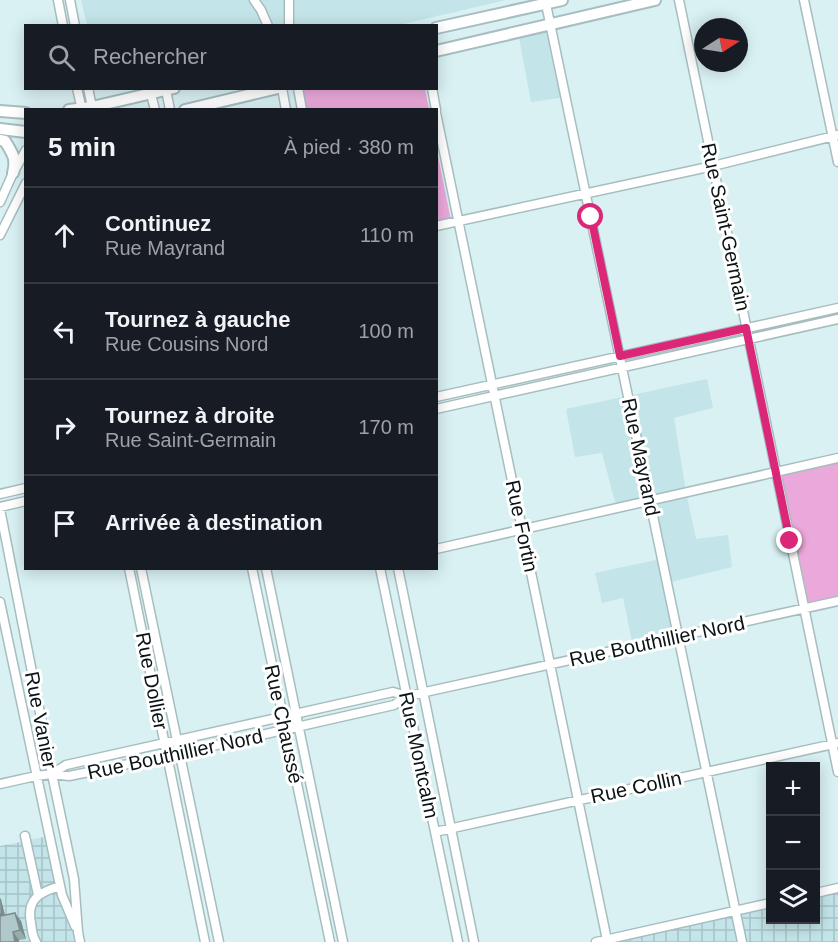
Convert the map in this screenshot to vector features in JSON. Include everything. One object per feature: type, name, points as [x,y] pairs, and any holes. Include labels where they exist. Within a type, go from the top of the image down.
[{"type":"main road","points":[[438,28],[546,1],[562,0]]},
{"type":"main road","points":[[438,51],[655,0]]},
{"type":"main road","points":[[88,108],[166,90]]},
{"type":"main road","points":[[194,108],[271,90]]},
{"type":"main road","points":[[0,111],[24,115]]},
{"type":"main road","points":[[0,129],[24,132]]},
{"type":"main road","points":[[0,140],[4,141],[14,155],[16,164],[13,173]]},
{"type":"street","points":[[58,0],[63,24]]},
{"type":"street","points":[[70,0],[75,24]]},
{"type":"street","points":[[254,0],[267,24]]},
{"type":"street","points":[[289,0],[289,24]]},
{"type":"street","name":"Rue Saint-Germain","points":[[679,0],[804,609],[835,744],[838,772]]},
{"type":"street","points":[[804,0],[835,136],[838,162]]},
{"type":"street","name":"Rue Mayrand","points":[[546,1],[742,942]]},
{"type":"street","points":[[78,90],[84,108]]},
{"type":"street","points":[[84,108],[88,90]]},
{"type":"street","points":[[170,90],[170,108]]},
{"type":"street","points":[[281,90],[285,108]]},
{"type":"street","points":[[298,90],[302,108]]},
{"type":"street","name":"Rue Fortin","points":[[432,90],[435,108]]},
{"type":"street","points":[[151,94],[154,108]]},
{"type":"street","name":"Rue Fortin","points":[[438,121],[607,939]]},
{"type":"street","points":[[438,226],[713,166],[835,136]]},
{"type":"street","points":[[0,202],[24,154]]},
{"type":"street","points":[[0,235],[24,187]]},
{"type":"street","points":[[438,397],[838,308]]},
{"type":"street","points":[[438,409],[838,319]]},
{"type":"street","points":[[438,549],[838,458]]},
{"type":"street","points":[[0,494],[24,488]]},
{"type":"street","points":[[0,508],[24,502]]},
{"type":"street","name":"Rue Vanier","points":[[0,508],[74,879],[80,942]]},
{"type":"street","name":"Rue Dollier","points":[[129,570],[205,942]]},
{"type":"street","name":"Rue Dollier","points":[[141,570],[219,942]]},
{"type":"street","name":"Rue Chaussé","points":[[252,570],[330,942]]},
{"type":"street","name":"Rue Chaussé","points":[[266,570],[343,942]]},
{"type":"street","name":"Rue Montcalm","points":[[380,570],[459,942]]},
{"type":"street","name":"Rue Montcalm","points":[[398,570],[474,942]]},
{"type":"street","points":[[255,587],[270,584]]},
{"type":"street","name":"Rue Bouthillier Nord","points":[[52,774],[69,776],[168,756],[394,705],[406,696],[838,601]]},
{"type":"street","name":"Rue Vanier","points":[[0,602],[62,895],[78,932]]},
{"type":"street","name":"Rue Dollier","points":[[138,614],[150,612]]},
{"type":"street","points":[[8,643],[26,640]]},
{"type":"street","name":"Rue Bouthillier Nord","points":[[52,774],[66,765],[164,742],[393,692],[406,696]]},
{"type":"street","name":"Rue Collin","points":[[435,832],[835,744]]},
{"type":"street","points":[[0,784],[52,774]]},
{"type":"street","points":[[25,836],[38,895]]},
{"type":"street","points":[[313,860],[326,858]]},
{"type":"street","points":[[194,888],[207,885]]},
{"type":"street","points":[[36,942],[30,916],[32,901],[43,891],[60,886]]},
{"type":"street","points":[[820,892],[838,888]]},
{"type":"street","points":[[596,942],[766,904]]},
{"type":"shaded area","points":[[81,0],[506,0],[404,24],[87,24]]},
{"type":"shaded area","points":[[550,25],[566,97],[531,102],[518,32]]},
{"type":"shaded area","points":[[302,90],[425,90],[429,108],[306,108]]},
{"type":"shaded area","points":[[438,156],[451,220],[438,223]]},
{"type":"shaded area","points":[[707,379],[713,408],[674,418],[696,539],[728,535],[732,567],[667,583],[678,636],[633,646],[623,598],[602,603],[595,573],[665,558],[650,501],[618,513],[602,453],[575,457],[566,409]]},
{"type":"shaded area","points":[[838,458],[838,601],[804,609],[776,472]]},
{"type":"shaded area","points":[[49,836],[62,895],[80,942],[0,942],[0,846]]},
{"type":"shaded area","points":[[838,888],[838,942],[596,942],[766,904],[766,924],[820,924],[820,892]]},
{"type":"building","points":[[0,913],[1,916],[15,913],[20,930],[13,932],[15,942],[0,942]]},
{"type":"route","points":[[591,217],[620,356],[746,328],[790,541]]}]
